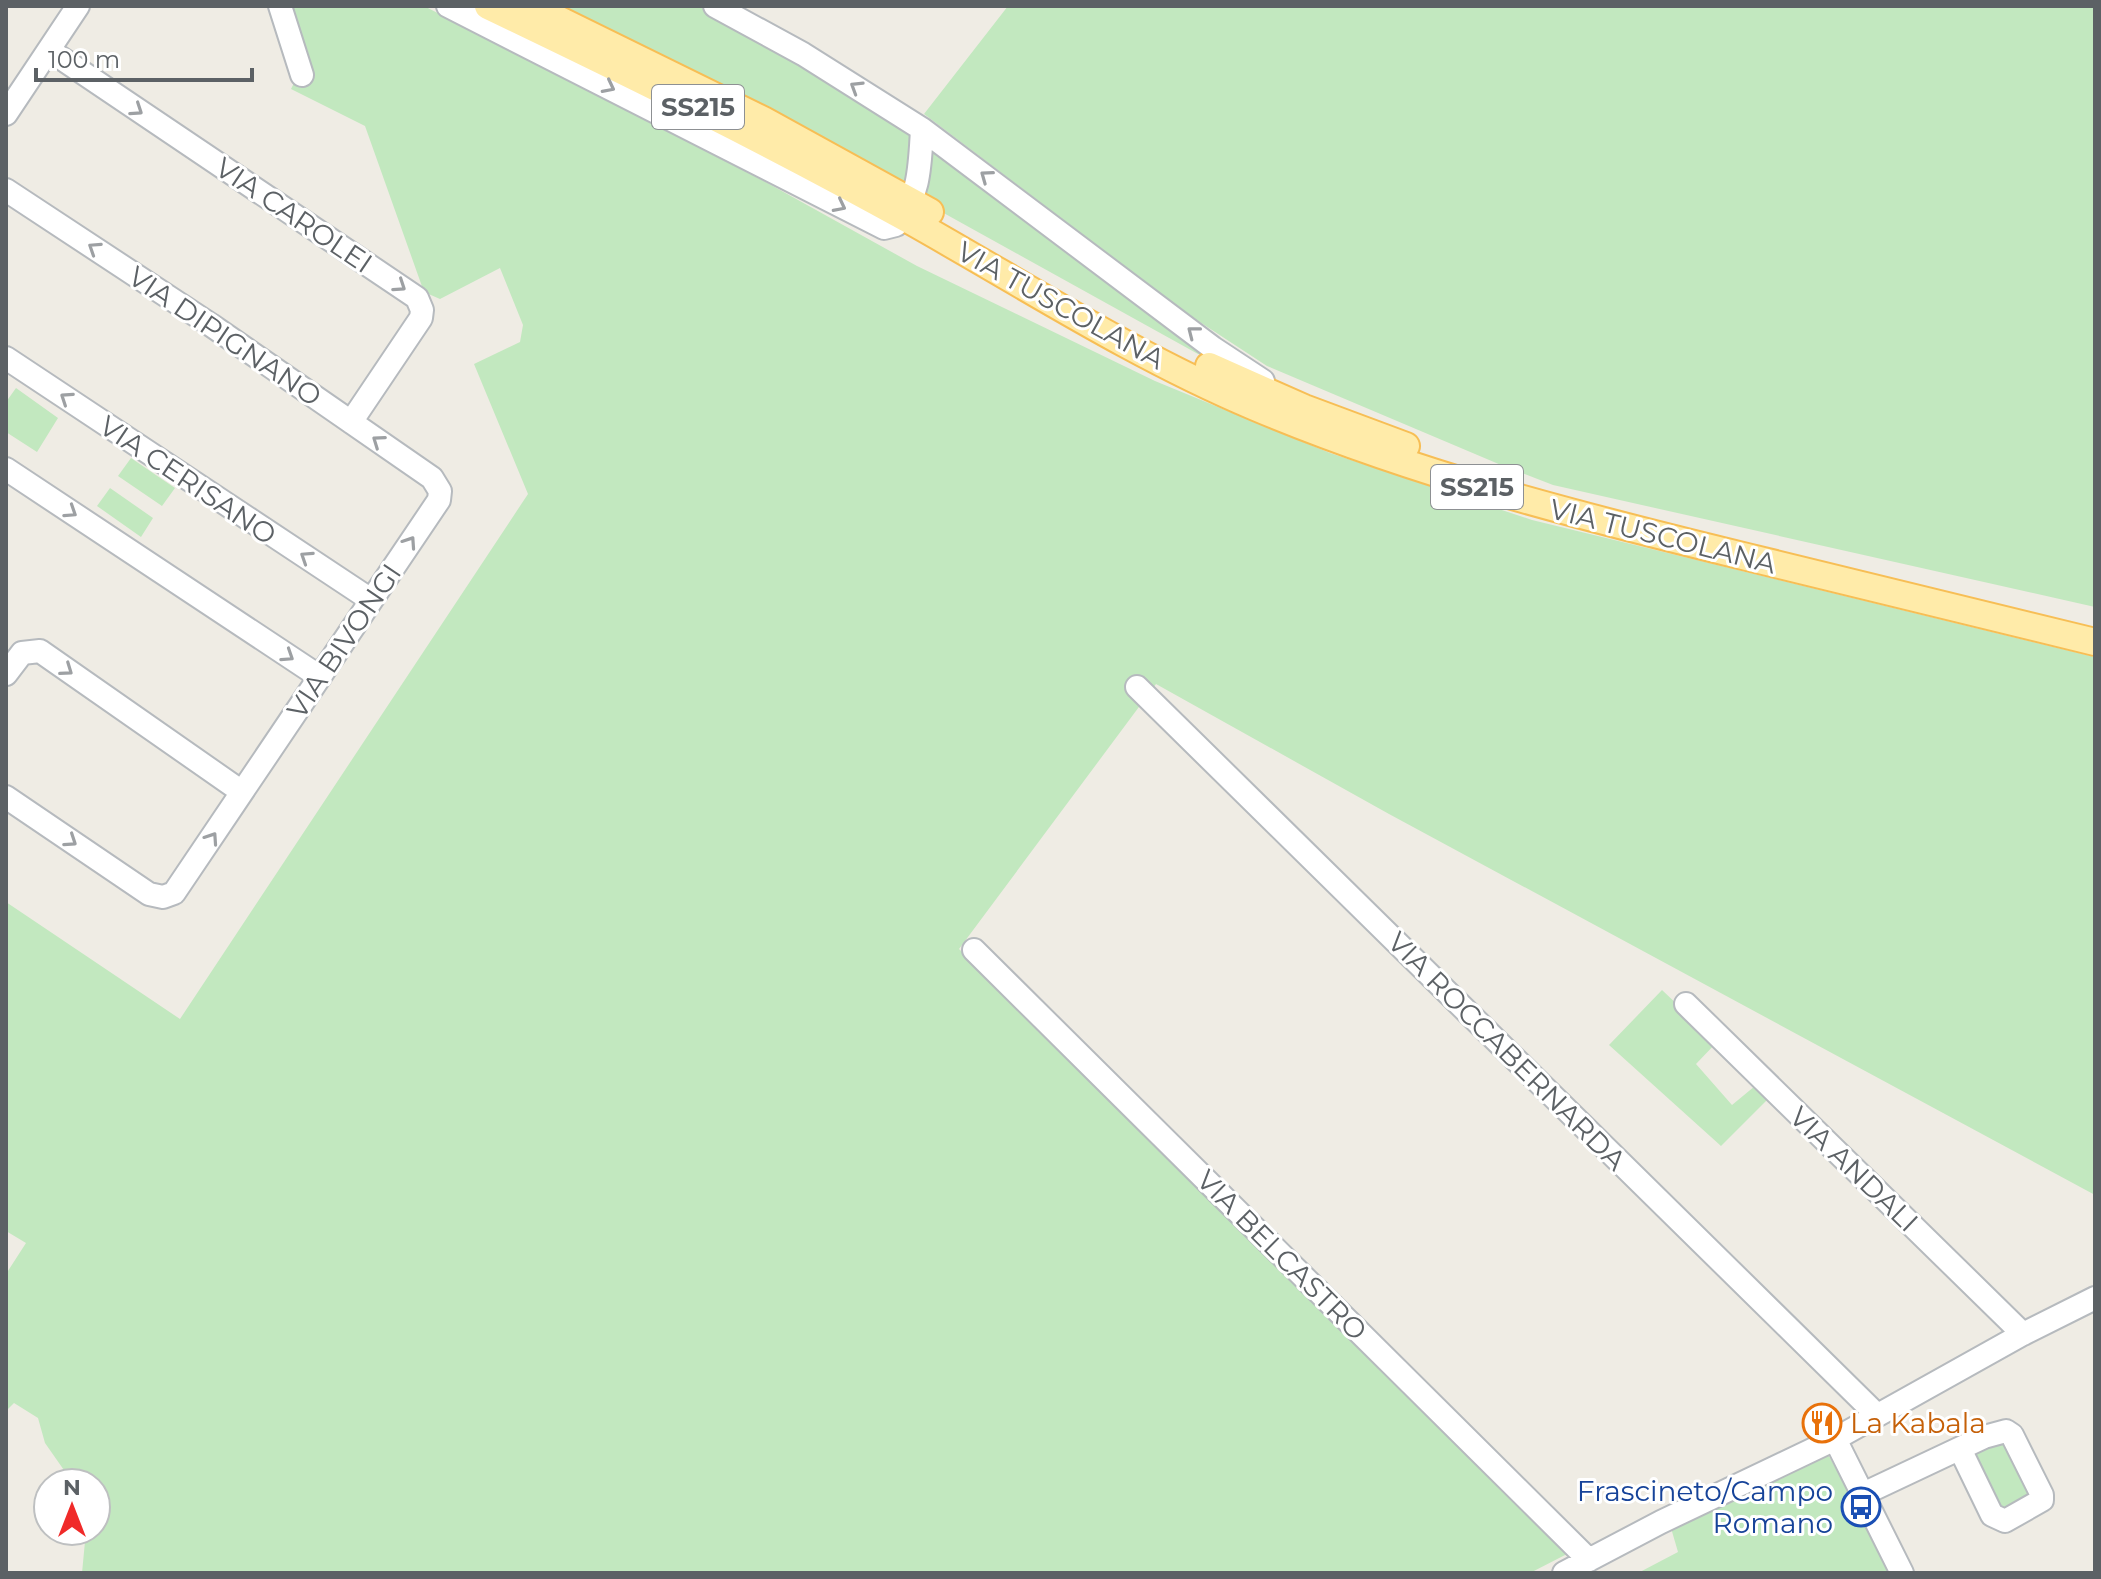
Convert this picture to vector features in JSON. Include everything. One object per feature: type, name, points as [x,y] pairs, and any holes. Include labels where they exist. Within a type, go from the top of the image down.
[{"type":"main road","name":"VIA TUSCOLANA","points":[[488,6],[908,209],[1186,356],[1304,408],[1428,453],[1589,501],[2095,624]]},
{"type":"main road","name":"VIA TUSCOLANA","points":[[531,6],[723,99],[1180,372],[1249,405],[1354,447],[1553,509],[2095,642]]},
{"type":"street","points":[[6,114],[78,6]]},
{"type":"street","points":[[280,6],[302,75]]},
{"type":"street","points":[[448,6],[880,227],[892,227],[908,209],[919,175],[922,129]]},
{"type":"street","points":[[476,6],[539,52]]},
{"type":"street","name":"VIA TUSCOLANA","points":[[715,6],[803,54],[922,129],[1213,348],[1304,408]]},
{"type":"street","name":"VIA CAROLEI","points":[[49,50],[417,298],[422,310],[421,318],[351,422]]},
{"type":"street","name":"VIA DIPIGNANO","points":[[6,190],[211,325],[432,478],[440,488]]},
{"type":"street","name":"VIA CERISANO","points":[[6,358],[371,600]]},
{"type":"street","points":[[6,469],[320,677]]},
{"type":"street","name":"VIA BIVONGI","points":[[6,797],[147,892],[163,897],[174,893],[439,500],[440,488]]},
{"type":"street","points":[[6,674],[22,653],[40,651],[242,792]]},
{"type":"street","name":"VIA ROCCABERNARDA","points":[[1137,687],[1877,1415]]},
{"type":"street","name":"VIA BELCASTRO","points":[[974,950],[1589,1560]]},
{"type":"street","name":"VIA ANDALI","points":[[1686,1004],[2023,1334]]},
{"type":"street","points":[[1564,1573],[1835,1439],[2023,1334],[2095,1298]]},
{"type":"street","points":[[1835,1439],[1902,1573]]},
{"type":"street","points":[[1861,1495],[1960,1449]]},
{"type":"green space","points":[[287,6],[424,6],[762,180],[917,266],[1155,381],[1330,453],[1532,520],[2095,657],[2095,1195],[1389,814],[1156,684],[959,949],[1567,1554],[1530,1573],[82,1573],[84,1547],[112,1547],[112,1467],[62,1467],[45,1443],[38,1418],[14,1403],[6,1411],[6,1274],[26,1243],[6,1231],[6,902],[180,1019],[528,494],[474,364],[520,342],[523,325],[500,268],[440,299],[424,292],[365,126],[291,89],[304,63]]},
{"type":"green space","points":[[546,6],[698,6],[908,131],[913,140],[909,180],[903,183]]},
{"type":"green space","points":[[1008,6],[2095,6],[2095,607],[1553,485],[1267,366],[1183,311],[924,114]]},
{"type":"green space","points":[[931,146],[1206,355],[1198,354],[931,206],[924,196]]},
{"type":"green space","points":[[16,388],[58,418],[37,452],[6,432],[6,402]]},
{"type":"green space","points":[[131,458],[175,488],[162,506],[118,476]]},
{"type":"green space","points":[[110,488],[153,518],[141,537],[97,506]]},
{"type":"green space","points":[[1662,990],[1717,1042],[1696,1064],[1732,1105],[1755,1086],[1768,1099],[1721,1146],[1609,1045]]},
{"type":"green space","points":[[2003,1439],[2031,1496],[2003,1509],[1976,1454]]},
{"type":"green space","points":[[1826,1451],[1894,1573],[1638,1573],[1678,1552],[1671,1528]]},
{"type":"place","name":"La Kabala","points":[[1822,1423]]},
{"type":"place","name":"Frascineto/Campo Romano","points":[[1861,1507]]}]
